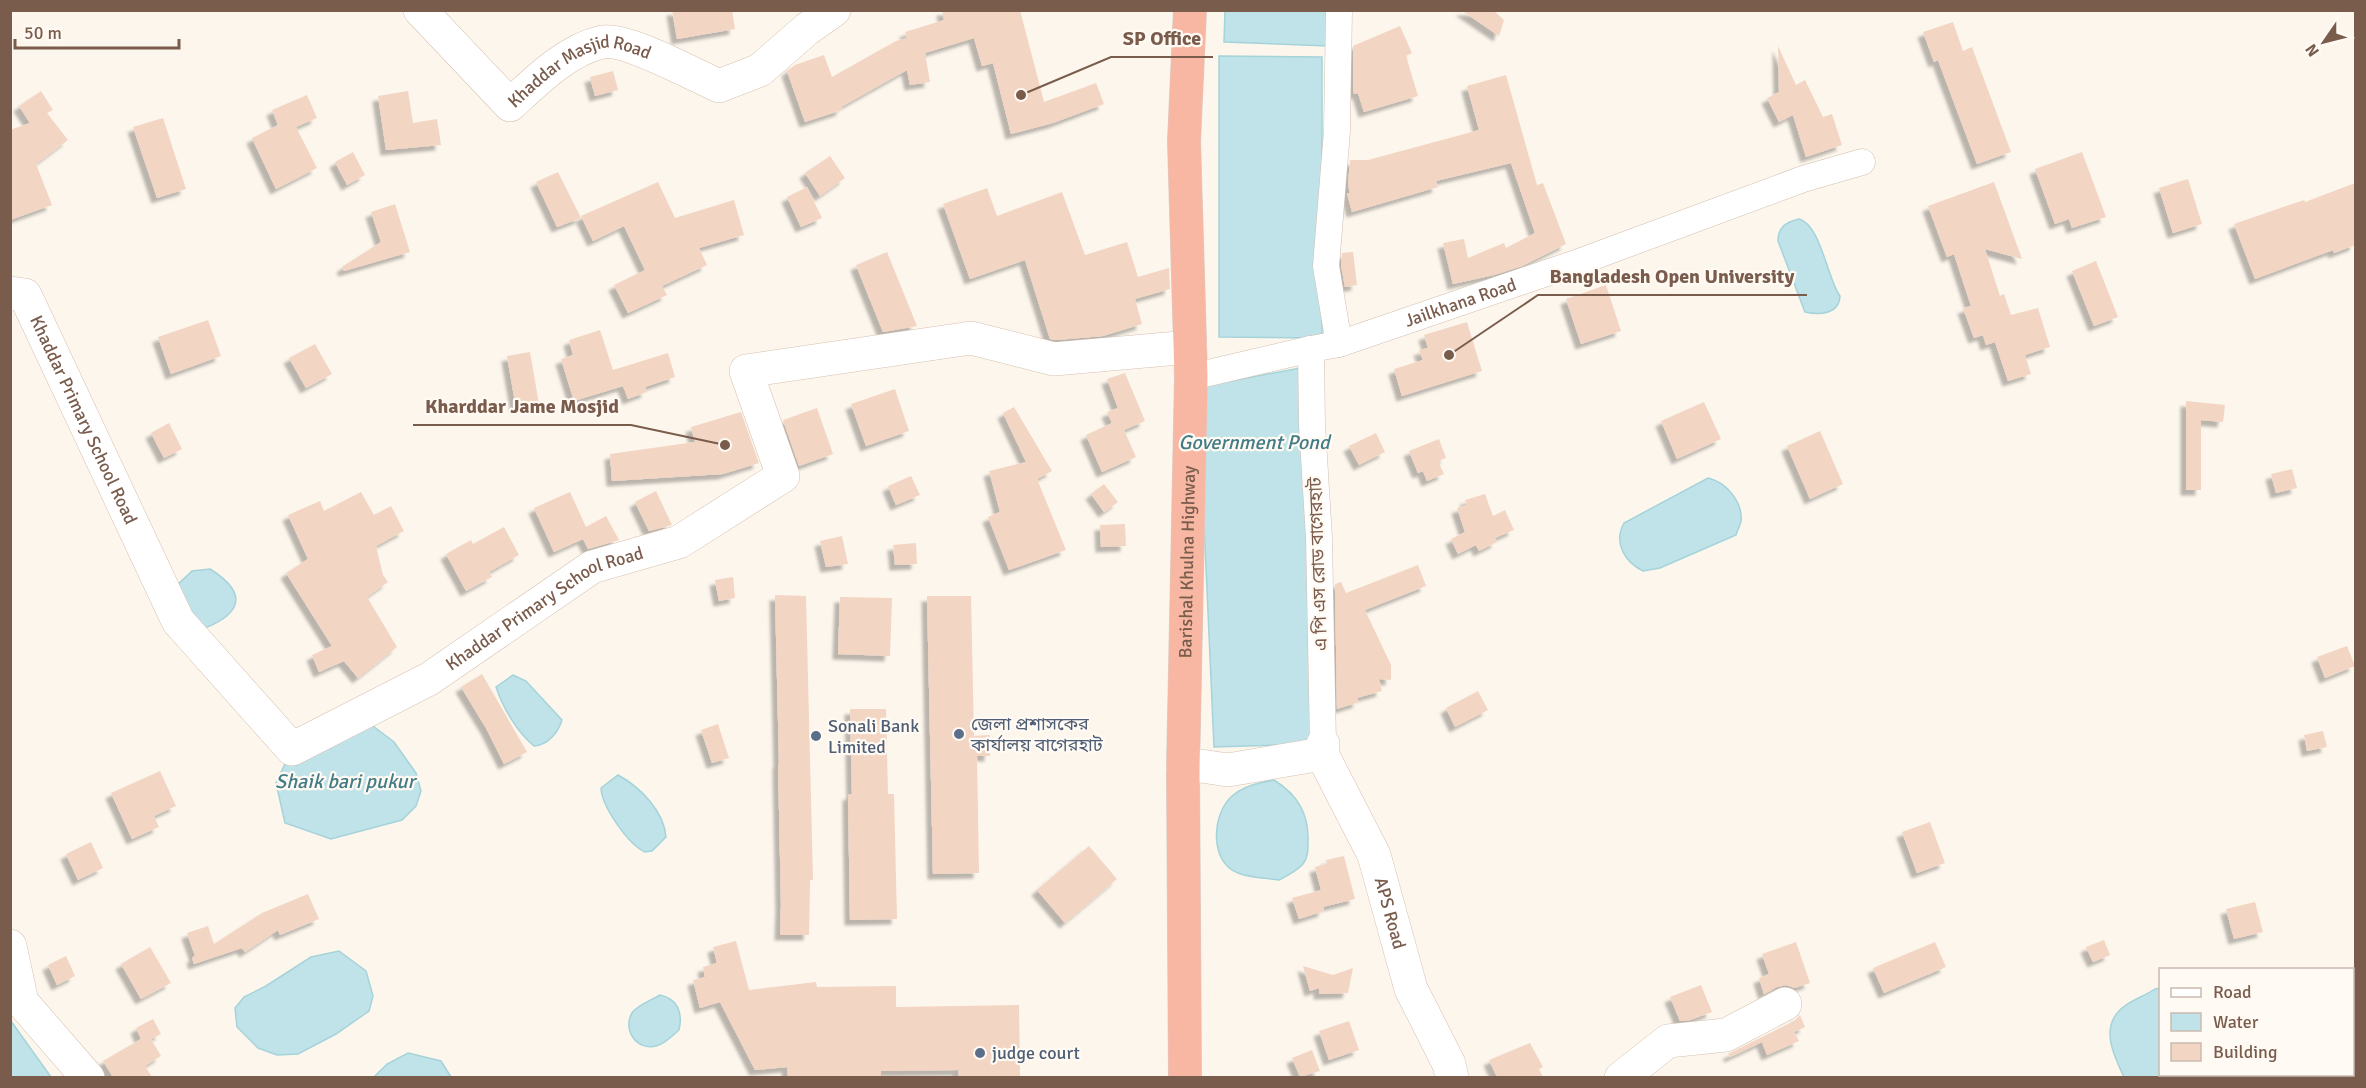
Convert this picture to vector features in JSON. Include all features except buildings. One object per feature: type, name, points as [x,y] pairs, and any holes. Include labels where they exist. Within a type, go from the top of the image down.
[{"type":"highway","name":"Barishal Khulna Highway","points":[[1185,1077],[1184,769],[1190,362],[1184,141],[1190,10]]},
{"type":"street","name":"Khaddar Masjid Road","points":[[420,10],[510,105],[572,55],[604,42],[632,46],[719,86],[760,70],[807,29],[834,10]]},
{"type":"street","points":[[1339,10],[1337,131],[1326,266],[1339,344]]},
{"type":"street","name":"Jailkhana Road","points":[[1190,362],[1339,344],[1579,262],[1803,179],[1862,162]]},
{"type":"street","name":"Khaddar Primary School Road","points":[[10,293],[25,295],[178,621],[292,749],[429,679],[592,567],[679,542],[783,476],[746,370],[971,338],[1054,359],[1190,362]]},
{"type":"street","name":"এ পি এস রোড বাগেরহাট","points":[[1311,349],[1312,424],[1319,538],[1322,749]]},
{"type":"street","points":[[1184,769],[1201,766],[1228,770],[1322,749]]},
{"type":"street","name":"APS Road","points":[[1322,749],[1374,855],[1411,989],[1449,1064],[1452,1077]]},
{"type":"street","points":[[10,946],[22,1002],[88,1077]]},
{"type":"street","points":[[1621,1077],[1668,1041],[1726,1035],[1785,1004]]},
{"type":"water","points":[[1225,11],[1329,11],[1328,46],[1224,42]]},
{"type":"water","points":[[1219,56],[1322,57],[1322,338],[1219,337]]},
{"type":"water","points":[[1799,219],[1807,223],[1813,231],[1840,296],[1836,307],[1827,312],[1805,312],[1778,241],[1779,232],[1784,226]]},
{"type":"water","name":"Government Pond","points":[[1306,367],[1317,744],[1214,747],[1198,387]]},
{"type":"water","points":[[1708,478],[1727,488],[1736,500],[1741,521],[1736,535],[1660,568],[1643,571],[1631,563],[1620,545],[1624,523]]},
{"type":"water","points":[[210,569],[232,588],[236,597],[235,605],[222,619],[197,631],[172,590],[192,571]]},
{"type":"water","points":[[513,675],[526,681],[562,720],[555,734],[544,743],[534,746],[516,727],[502,703],[496,687]]},
{"type":"water","name":"Shaik bari pukur","points":[[373,726],[394,742],[416,773],[421,791],[416,806],[402,820],[331,839],[285,823],[276,783],[292,749]]},
{"type":"water","points":[[618,775],[650,801],[661,818],[666,837],[652,851],[645,852],[631,841],[617,824],[606,805],[601,788]]},
{"type":"water","points":[[1274,780],[1296,799],[1304,814],[1308,832],[1308,851],[1305,862],[1301,867],[1279,880],[1248,876],[1229,867],[1222,859],[1217,838],[1220,815],[1231,797],[1246,788]]},
{"type":"water","points":[[339,951],[366,971],[373,996],[369,1011],[336,1034],[298,1054],[277,1055],[258,1048],[237,1027],[235,1008],[244,997],[266,986],[311,957]]},
{"type":"water","points":[[2159,988],[2159,1076],[2219,1076],[2216,1078],[2124,1077],[2110,1040],[2112,1021],[2126,1005]]},
{"type":"water","points":[[660,995],[671,1000],[678,1008],[679,1030],[659,1045],[649,1047],[633,1038],[629,1020],[637,1008]]},
{"type":"water","points":[[11,1021],[51,1077],[11,1077]]},
{"type":"water","points":[[408,1053],[441,1061],[451,1077],[374,1077],[387,1064]]},
{"type":"place","name":"SP Office","points":[[1021,95]]},
{"type":"place","name":"Bangladesh Open University","points":[[1449,355]]},
{"type":"place","name":"Kharddar Jame Mosjid","points":[[725,445]]},
{"type":"place","name":"জেলা প্রশাসকের কার্যালয় বাগেরহাট","points":[[959,734]]},
{"type":"place","name":"Sonali Bank Limited","points":[[816,736]]},
{"type":"place","name":"judge court","points":[[980,1053]]}]
